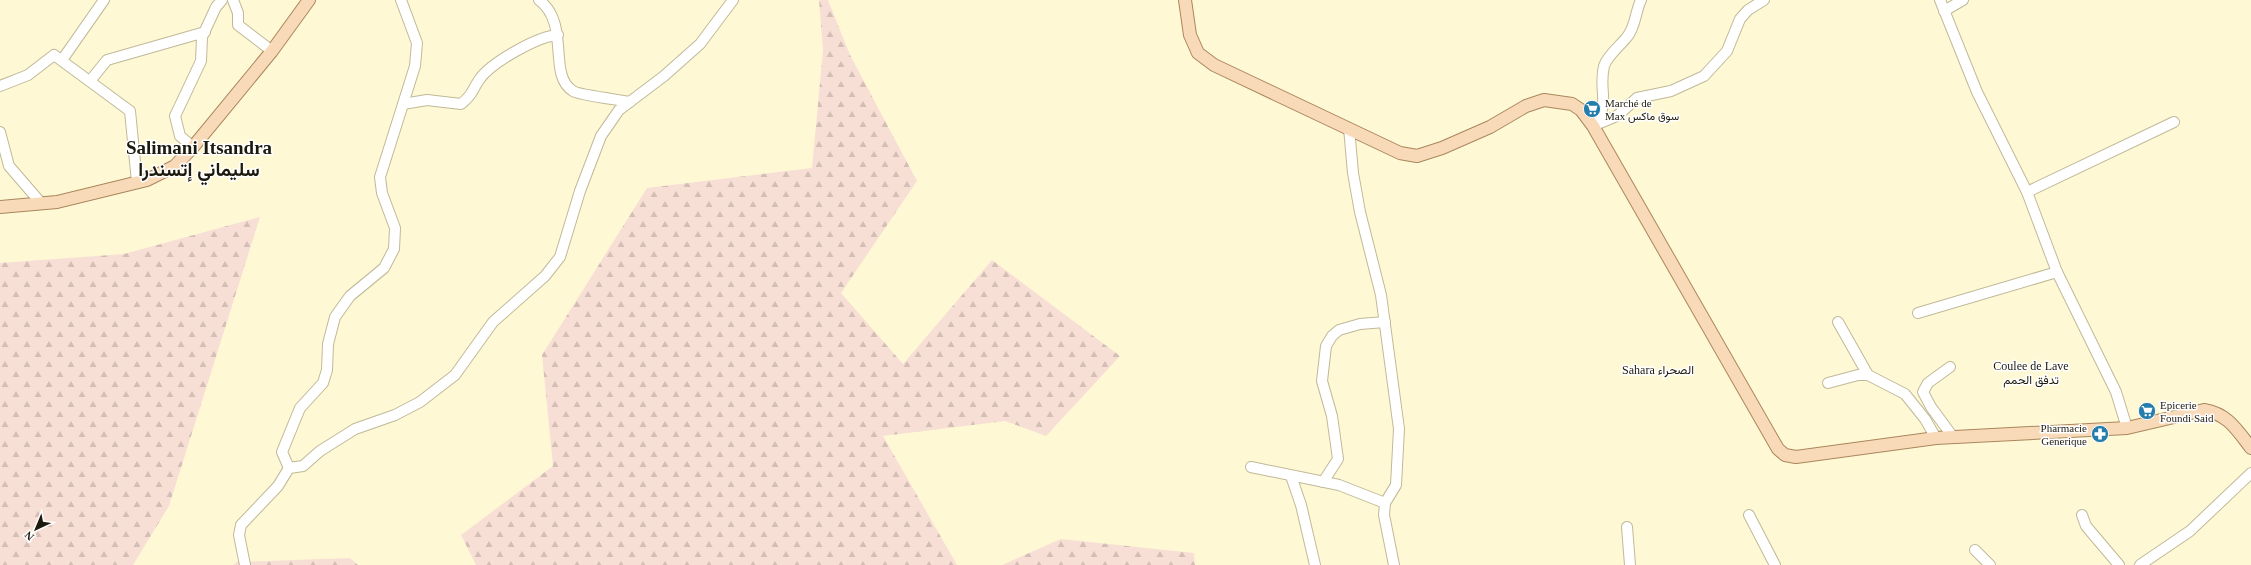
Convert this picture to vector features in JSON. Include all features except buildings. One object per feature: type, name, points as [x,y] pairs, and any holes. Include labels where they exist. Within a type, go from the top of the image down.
[{"type":"main road","points":[[0,207],[56,202],[147,180],[175,166],[193,147],[272,51],[309,0]]},
{"type":"main road","points":[[1185,0],[1190,35],[1198,53],[1214,65],[1400,153],[1417,156],[1442,148],[1490,127],[1526,106],[1544,100],[1572,104],[1581,110],[1593,126],[1778,449],[1785,455],[1796,457],[1936,438],[2127,428],[2204,410],[2214,412],[2229,420],[2251,448]]},
{"type":"street","points":[[62,60],[104,0]]},
{"type":"street","points":[[233,0],[238,13],[238,25],[272,51]]},
{"type":"street","points":[[289,468],[282,452],[300,408],[323,383],[327,370],[328,344],[335,317],[350,296],[384,268],[394,249],[395,228],[382,193],[380,177],[415,66],[417,43],[401,0]]},
{"type":"street","points":[[539,0],[548,7],[558,34],[560,75],[565,84],[574,92],[630,102]]},
{"type":"street","points":[[289,468],[303,466],[320,451],[355,429],[395,415],[420,402],[455,375],[493,322],[545,276],[560,257],[580,190],[601,136],[619,110],[664,76],[700,44],[733,0]]},
{"type":"street","points":[[1593,126],[1602,115],[1604,100],[1601,83],[1604,64],[1633,27],[1641,0]]},
{"type":"street","points":[[1593,126],[1617,116],[1637,98],[1671,91],[1704,76],[1727,51],[1740,19],[1748,10],[1764,0]]},
{"type":"street","points":[[1940,0],[1978,92],[2027,192],[2057,272],[2116,392],[2127,428]]},
{"type":"street","points":[[1944,11],[1963,0]]},
{"type":"street","points":[[193,147],[180,136],[175,116],[201,61],[202,37],[216,2]]},
{"type":"street","points":[[90,81],[107,60],[205,32]]},
{"type":"street","points":[[403,104],[427,100],[461,104],[472,95],[479,79],[519,49],[547,35],[558,34]]},
{"type":"street","points":[[0,86],[28,75],[54,55],[62,60],[130,111],[137,182]]},
{"type":"street","points":[[2027,192],[2174,122]]},
{"type":"street","points":[[1348,128],[1358,204],[1381,295],[1399,429],[1396,485],[1385,503],[1384,515],[1394,565]]},
{"type":"street","points":[[0,132],[9,166],[41,203]]},
{"type":"street","points":[[1918,313],[2057,272]]},
{"type":"street","points":[[1323,482],[1338,459],[1332,416],[1322,380],[1326,346],[1332,336],[1339,330],[1360,324],[1385,322]]},
{"type":"street","points":[[1838,322],[1868,375]]},
{"type":"street","points":[[1950,367],[1928,383],[1923,392],[1931,407],[1953,437]]},
{"type":"street","points":[[1828,383],[1858,375],[1868,375],[1904,394],[1925,419],[1936,438]]},
{"type":"street","points":[[1251,467],[1339,485],[1385,503]]},
{"type":"street","points":[[245,565],[239,535],[241,525],[278,486],[289,468]]},
{"type":"street","points":[[2140,565],[2190,531],[2251,474]]},
{"type":"street","points":[[1291,476],[1315,565]]},
{"type":"street","points":[[1749,515],[1775,565]]},
{"type":"street","points":[[2082,515],[2086,526],[2119,565]]},
{"type":"street","points":[[1627,527],[1630,565]]},
{"type":"street","points":[[1975,550],[1990,565]]},
{"type":"green space","points":[[819,0],[828,0],[850,55],[917,181],[841,293],[903,364],[992,260],[1120,356],[1046,436],[1005,421],[883,436],[957,565],[476,565],[461,535],[553,466],[542,355],[647,188],[812,168],[823,50]]},
{"type":"green space","points":[[260,217],[169,506],[133,565],[0,565],[0,263],[124,254]]},
{"type":"green space","points":[[1061,539],[1194,553],[1195,565],[1002,565]]},
{"type":"green space","points":[[350,558],[358,565],[233,565],[237,562]]},
{"type":"place","name":"Marché de Max سوق ماكس","points":[[1592,109]]},
{"type":"place","name":"Epicerie Foundi Said","points":[[2147,411]]},
{"type":"place","name":"Pharmacie Generique","points":[[2100,434]]},
{"type":"district","name":"Salimani Itsandra سليماني إتسندرا","points":[[199,158]]},
{"type":"district","name":"Sahara الصحراء","points":[[1658,370]]},
{"type":"district","name":"Coulee de Lave تدفق الحمم","points":[[2031,373]]}]
